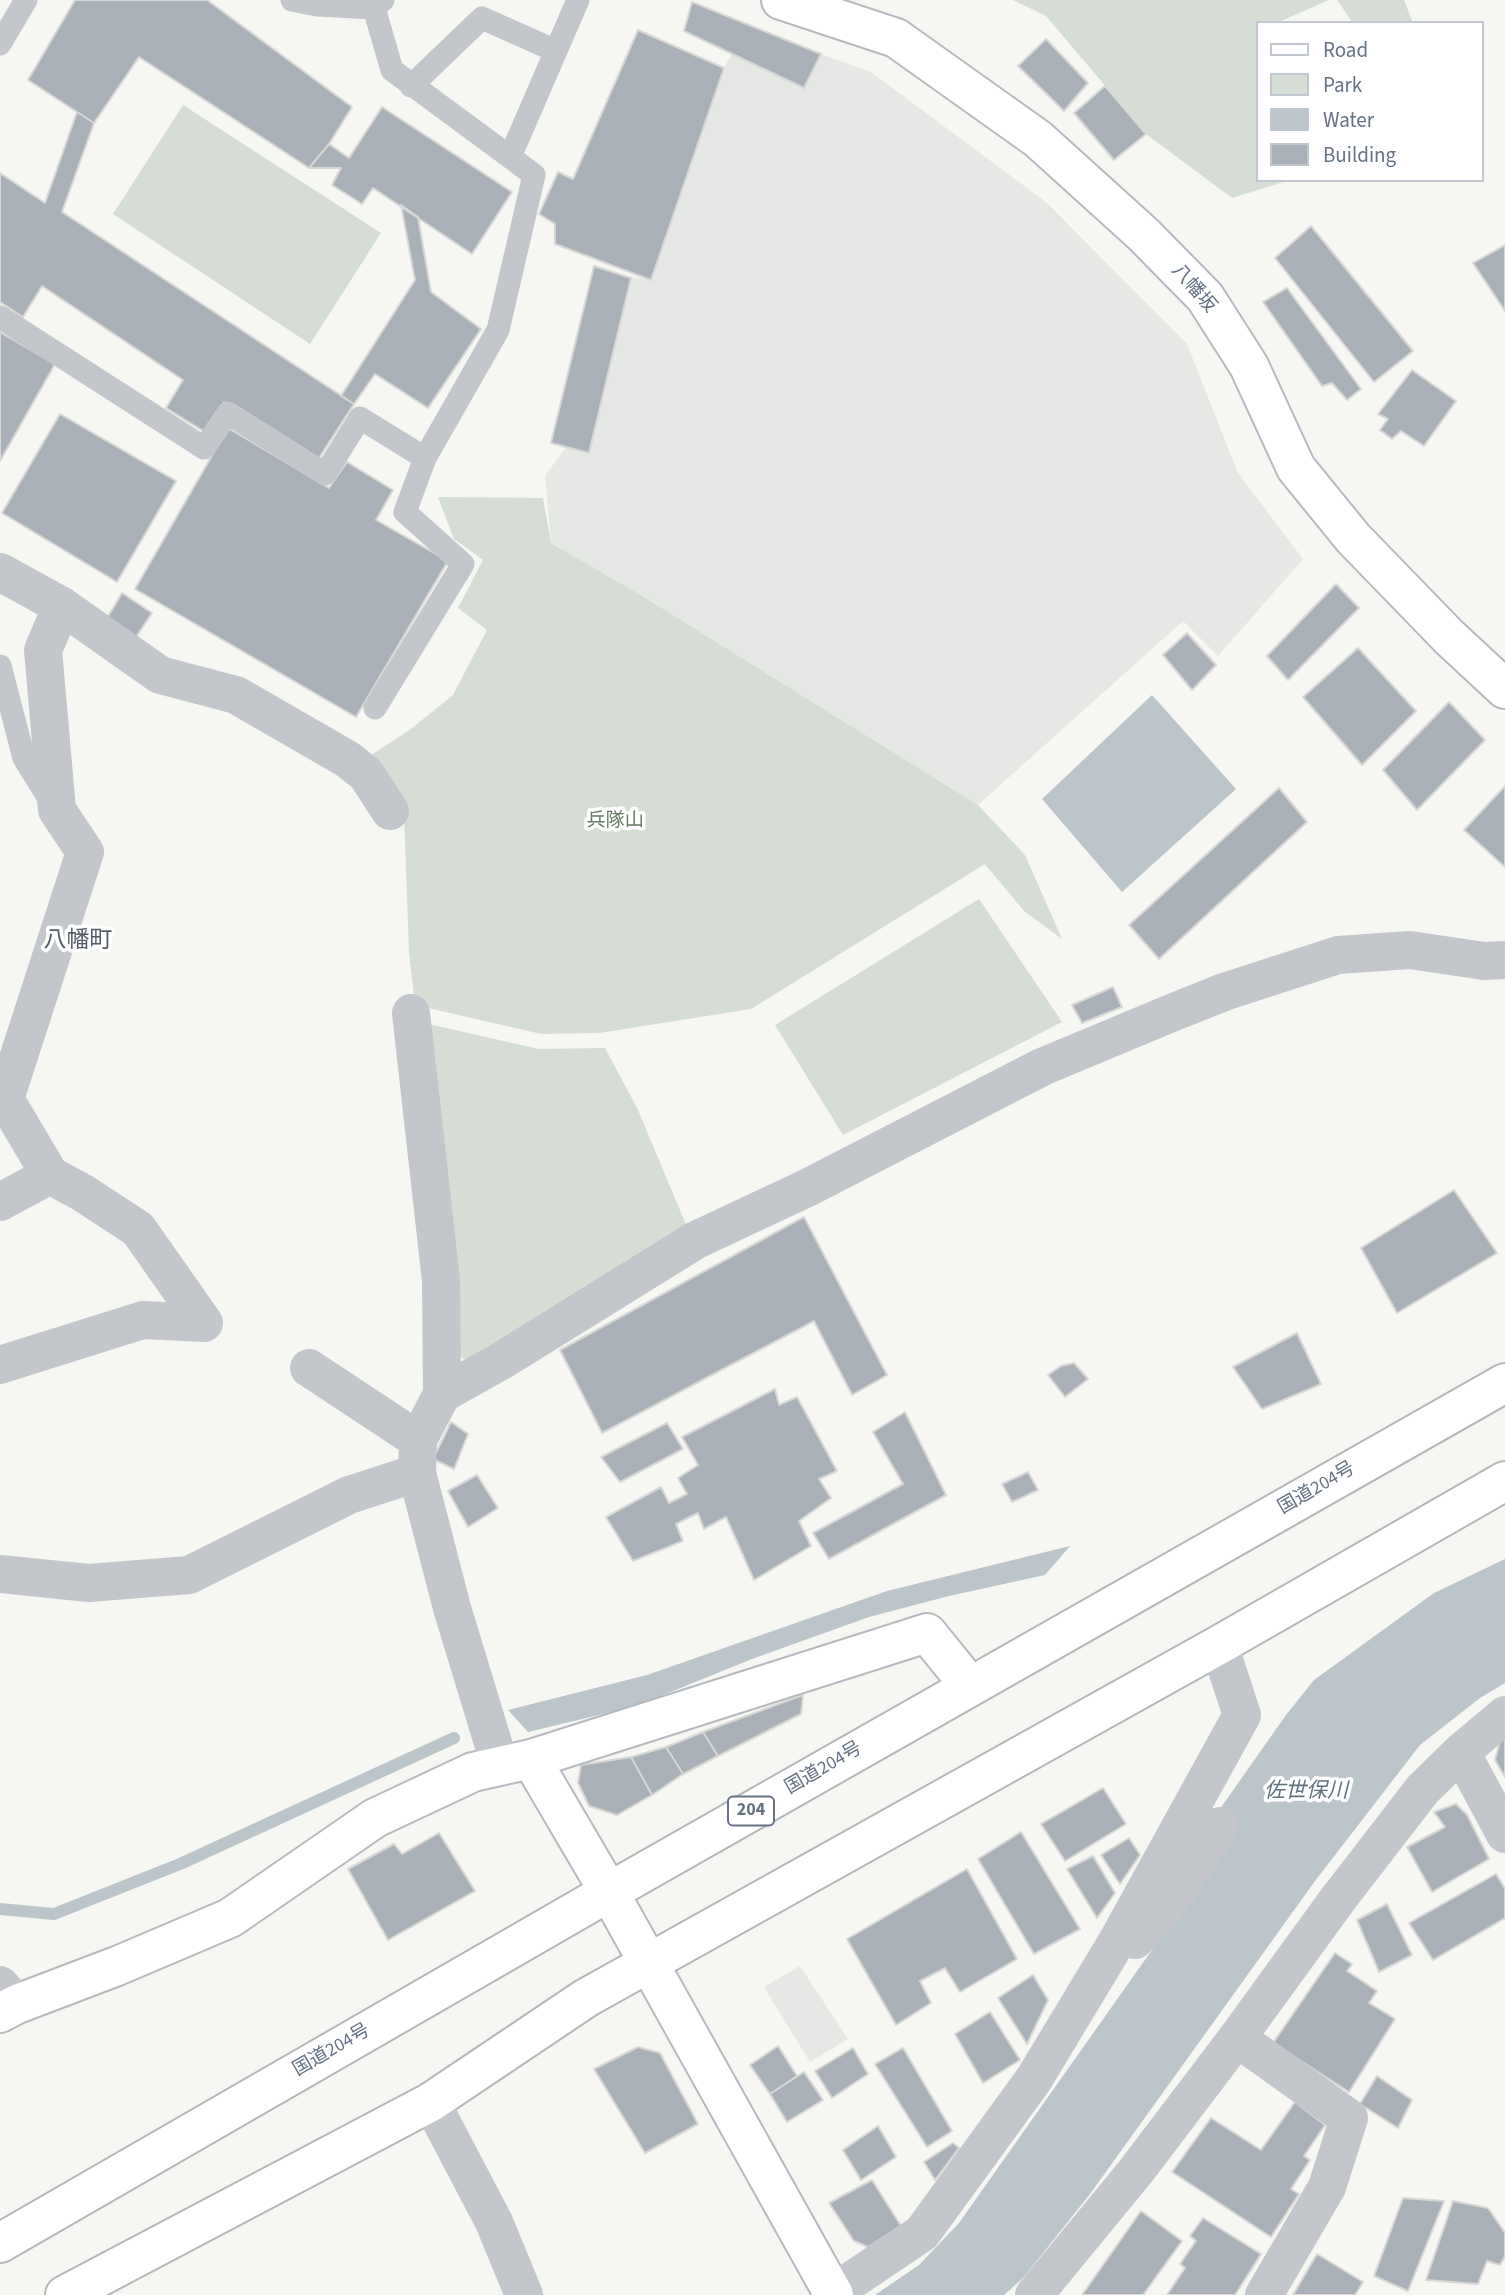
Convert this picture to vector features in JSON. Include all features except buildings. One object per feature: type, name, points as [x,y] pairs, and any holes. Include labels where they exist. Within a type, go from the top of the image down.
[{"type":"main road","name":"八幡坂","points":[[781,0],[895,38],[1038,139],[1143,234],[1205,297],[1249,366],[1296,468],[1353,538],[1449,637],[1505,689]]},
{"type":"main road","name":"国道204号","points":[[0,2243],[608,1892],[1505,1383]]},
{"type":"main road","points":[[65,2295],[431,2102],[586,1998],[1219,1645],[1505,1481]]},
{"type":"main road","points":[[6,2001],[117,1966],[230,1917],[375,1818],[473,1773],[927,1633],[970,1686]]},
{"type":"main road","points":[[515,1762],[608,1892],[833,2294]]},
{"type":"street","points":[[0,572],[62,606],[160,675],[236,695],[347,759],[366,774],[390,811]]},
{"type":"street","points":[[0,1364],[143,1320],[204,1323],[138,1229],[50,1175],[5,1099],[85,852],[57,810],[43,650],[62,606]]},
{"type":"street","points":[[442,1394],[501,1361],[696,1240],[807,1188],[1042,1067],[1168,1014],[1224,992],[1338,955],[1410,950],[1483,961],[1505,960]]},
{"type":"street","points":[[411,1013],[441,1281],[442,1394],[418,1456],[452,1608],[515,1762]]},
{"type":"street","points":[[0,1202],[50,1175]]},
{"type":"street","points":[[309,1368],[418,1456]]},
{"type":"street","points":[[0,1574],[89,1583],[189,1575],[349,1495],[418,1456]]},
{"type":"street","points":[[833,2294],[922,2233],[1034,2079],[1119,1938],[1242,1715],[1219,1645]]},
{"type":"street","points":[[1034,2295],[1136,2171],[1415,1800],[1461,1752],[1505,1715]]},
{"type":"street","points":[[1461,1752],[1505,1834]]},
{"type":"street","points":[[1119,1938],[1135,1941],[1173,1898],[1220,1826]]},
{"type":"street","points":[[1237,2038],[1349,2118],[1327,2187],[1264,2295]]},
{"type":"street","points":[[431,2102],[494,2222],[524,2295]]},
{"type":"lane","points":[[0,44],[26,0]]},
{"type":"lane","points":[[292,0],[317,5],[378,4],[392,70],[534,175],[498,330],[425,458],[405,512],[463,564],[375,708]]},
{"type":"lane","points":[[510,157],[578,0]]},
{"type":"lane","points":[[411,86],[483,9],[556,51]]},
{"type":"lane","points":[[0,317],[204,448],[228,413],[325,474],[360,418],[425,458]]},
{"type":"lane","points":[[0,666],[24,758],[57,810]]},
{"type":"shaded area","points":[[732,54],[803,88],[821,54],[871,72],[1046,202],[1187,344],[1238,473],[1303,559],[1218,656],[1183,621],[978,805],[639,594],[551,543],[545,476],[566,447],[589,452],[631,278],[651,279],[724,68]]},
{"type":"shaded area","points":[[800,1966],[848,2039],[810,2062],[764,1987]]},
{"type":"green space","points":[[1013,0],[1329,0],[1281,21],[1256,21],[1256,182],[1284,182],[1232,198],[1146,134],[1046,16]]},
{"type":"green space","points":[[1337,0],[1404,0],[1412,21],[1352,21]]},
{"type":"green space","points":[[183,105],[381,233],[310,344],[113,214]]},
{"type":"green space","name":"兵隊山","points":[[438,497],[543,498],[551,543],[639,594],[978,805],[1025,855],[1062,939],[1024,911],[985,864],[751,1009],[599,1033],[541,1034],[415,1005],[409,952],[404,813],[362,761],[411,729],[453,695],[487,630],[458,608],[483,560],[454,539]]},
{"type":"green space","points":[[979,899],[1062,1022],[843,1135],[775,1025]]},
{"type":"green space","points":[[424,1023],[539,1049],[605,1048],[638,1110],[687,1227],[470,1363],[453,1352]]},
{"type":"water","points":[[1152,695],[1236,789],[1122,892],[1042,799]]},
{"type":"water","points":[[1070,1546],[1045,1575],[869,1617],[752,1659],[636,1706],[528,1732],[508,1710],[647,1675],[887,1591]]},
{"type":"water","name":"佐世保川","points":[[1505,1559],[1505,1683],[1480,1698],[1420,1745],[1315,1881],[1090,2194],[1024,2277],[1004,2295],[875,2295],[919,2265],[959,2223],[1236,1831],[1215,1816],[1314,1680],[1434,1593]]},
{"type":"waterway","points":[[0,1909],[54,1914],[180,1864],[454,1738]]},
{"type":"district","name":"八幡町","points":[[78,942]]}]
